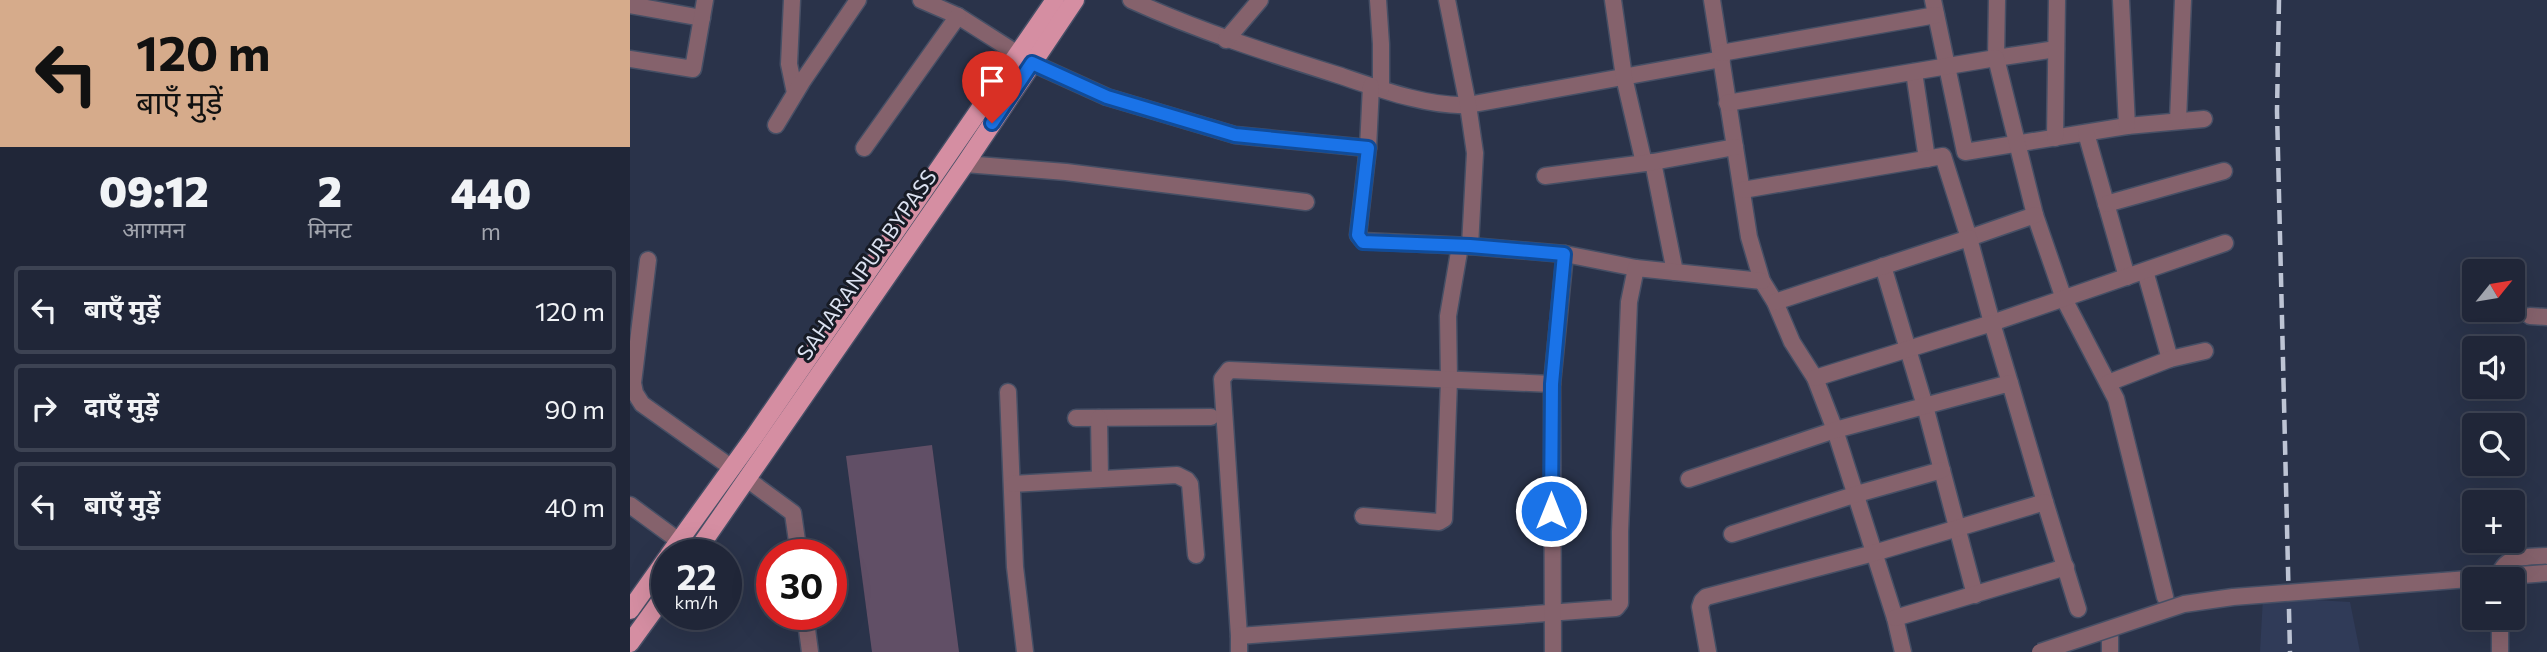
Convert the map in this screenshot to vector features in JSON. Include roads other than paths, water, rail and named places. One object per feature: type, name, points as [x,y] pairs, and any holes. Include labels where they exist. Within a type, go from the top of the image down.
[{"type":"main road","points":[[680,539],[1026,58],[1055,0]]},
{"type":"main road","name":"SAHARANPUR BYPASS","points":[[705,539],[965,164],[1026,58],[1075,0]]},
{"type":"main road","points":[[702,508],[718,520]]},
{"type":"main road","points":[[630,610],[651,580]]},
{"type":"main road","points":[[630,643],[651,614]]},
{"type":"street","points":[[630,59],[693,69],[705,0]]},
{"type":"street","points":[[792,0],[789,64],[795,93]]},
{"type":"street","points":[[776,125],[858,0]]},
{"type":"street","points":[[921,0],[958,16],[1026,58],[1107,97],[1235,135],[1368,148]]},
{"type":"street","points":[[1131,0],[1226,40],[1376,87],[1452,106],[1468,106],[1623,77],[1934,7],[1965,152]]},
{"type":"street","points":[[1226,40],[1260,0]]},
{"type":"street","points":[[1378,0],[1381,44],[1359,238],[1363,242],[1564,254],[1636,268],[1762,281]]},
{"type":"street","points":[[1363,516],[1439,522],[1444,519],[1449,380],[1448,316],[1465,246],[1475,153],[1447,0]]},
{"type":"street","points":[[1613,0],[1623,77],[1675,272]]},
{"type":"street","points":[[1712,0],[1749,237],[1762,281],[1775,302],[1792,342],[1815,379],[1835,430],[1895,618],[1903,652]]},
{"type":"street","points":[[1997,0],[1996,58],[2035,215],[2064,299],[2116,400],[2165,597]]},
{"type":"street","points":[[2055,138],[2057,0]]},
{"type":"street","points":[[2121,0],[2127,126]]},
{"type":"street","points":[[2178,120],[2183,0]]},
{"type":"street","points":[[630,5],[702,18]]},
{"type":"street","points":[[864,148],[958,16]]},
{"type":"street","points":[[1727,103],[2056,49]]},
{"type":"street","points":[[1914,72],[1935,158],[1969,238],[2078,610]]},
{"type":"street","points":[[1743,190],[2127,126],[2204,119]]},
{"type":"street","points":[[2086,134],[2127,277]]},
{"type":"street","points":[[1545,176],[1648,163],[1735,147]]},
{"type":"street","points":[[965,164],[1066,172],[1306,202]]},
{"type":"street","points":[[2106,204],[2224,172]]},
{"type":"street","points":[[1775,302],[2035,215]]},
{"type":"street","points":[[1815,379],[1992,323],[2225,243]]},
{"type":"street","points":[[1553,652],[1552,384],[1564,254]]},
{"type":"street","points":[[648,260],[633,383],[635,393],[642,404],[732,468]]},
{"type":"street","points":[[1884,266],[1925,406],[1975,595]]},
{"type":"street","points":[[1552,384],[1229,370],[1222,379],[1239,644],[1551,612],[1616,608],[1620,603],[1620,532],[1629,302],[1636,268]]},
{"type":"street","points":[[2145,271],[2170,359]]},
{"type":"street","points":[[2530,316],[2547,317]]},
{"type":"street","points":[[2108,383],[2170,359],[2205,351]]},
{"type":"street","points":[[1689,479],[1835,430],[2010,383]]},
{"type":"street","points":[[1008,392],[1015,567],[1025,652]]},
{"type":"street","points":[[1076,418],[1211,416]]},
{"type":"street","points":[[1099,418],[1101,479]]},
{"type":"street","points":[[1732,534],[1942,470]]},
{"type":"street","points":[[1013,484],[1177,475],[1188,480],[1190,484],[1196,555]]},
{"type":"street","points":[[747,479],[793,513],[797,539]]},
{"type":"street","points":[[1707,652],[1700,607],[1706,597],[1874,554],[2046,502]]},
{"type":"street","points":[[630,505],[661,539]]},
{"type":"street","points":[[2505,567],[2515,558],[2547,556]]},
{"type":"street","points":[[1895,618],[2066,567]]},
{"type":"street","points":[[2040,652],[2184,604],[2233,597],[2547,573]]},
{"type":"street","points":[[808,630],[810,652]]},
{"type":"street","points":[[2500,630],[2500,652]]},
{"type":"railway","points":[[2279,0],[2277,111],[2290,652]]}]
